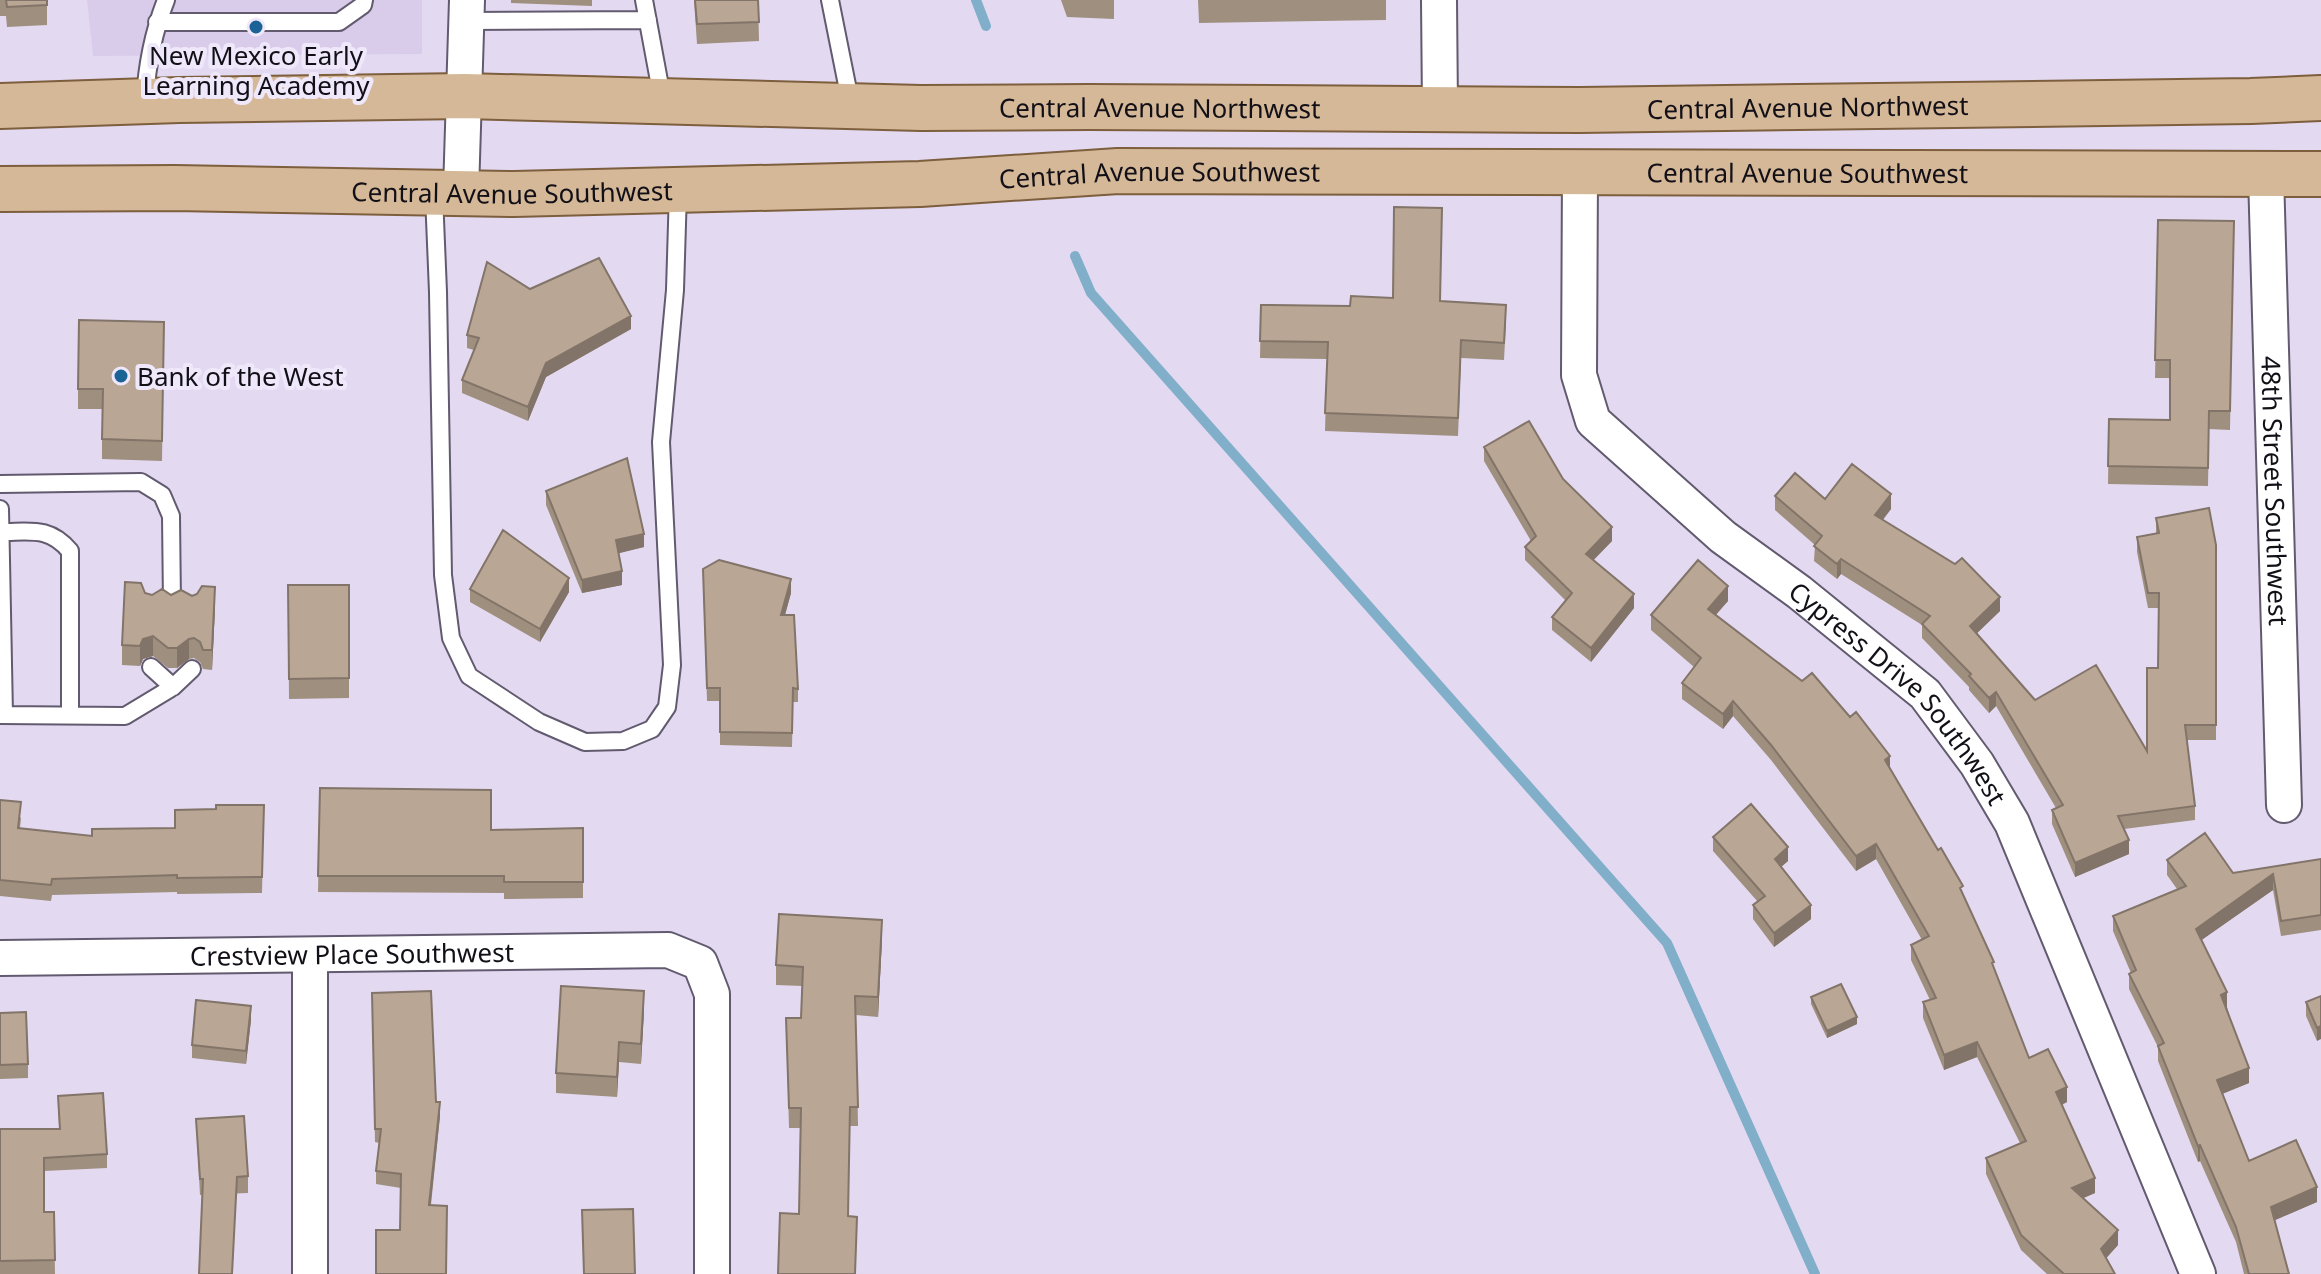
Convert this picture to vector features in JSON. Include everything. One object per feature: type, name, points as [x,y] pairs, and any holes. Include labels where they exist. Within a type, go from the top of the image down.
[{"type":"main road","name":"Central Avenue Northwest","points":[[0,106],[465,96],[921,108],[1580,110],[2321,98]]},
{"type":"main road","name":"Central Avenue Southwest","points":[[0,189],[514,194],[920,184],[1118,171],[2321,174]]},
{"type":"street","points":[[1439,0],[1440,108]]},
{"type":"street","points":[[447,191],[465,96],[466,11]]},
{"type":"street","name":"Cypress Drive Southwest","points":[[1580,172],[1579,375],[1593,421],[1723,537],[1799,592],[1925,694],[1977,764],[2012,823],[2198,1274]]},
{"type":"street","name":"48th Street Southwest","points":[[2266,175],[2284,805]]},
{"type":"street","name":"Crestview Place Southwest","points":[[0,958],[668,950],[700,963],[712,994],[712,1274]]},
{"type":"street","points":[[310,956],[310,1274]]},
{"type":"lane","points":[[145,101],[147,65],[157,22],[166,0]]},
{"type":"lane","points":[[157,22],[339,22],[363,5],[364,0]]},
{"type":"lane","points":[[644,0],[662,103]]},
{"type":"lane","points":[[830,0],[851,106]]},
{"type":"lane","points":[[466,11],[648,20]]},
{"type":"lane","points":[[447,191],[438,292],[443,575],[451,638],[469,676],[539,722],[585,742],[623,741],[638,735],[652,729],[667,707],[672,665],[661,442],[675,290],[678,190]]},
{"type":"lane","points":[[0,484],[141,482],[162,495],[171,516],[172,574],[165,599]]},
{"type":"lane","points":[[0,509],[2,715],[125,716],[173,687],[192,669]]},
{"type":"lane","points":[[1,532],[46,532],[60,540],[70,551],[70,715]]},
{"type":"lane","points":[[172,574],[191,605]]},
{"type":"lane","points":[[151,667],[173,687]]},
{"type":"lane","points":[[173,668],[173,687]]},
{"type":"shaded area","name":"New Mexico Early Learning Academy","points":[[87,0],[422,0],[422,54],[93,56]]},
{"type":"building","points":[[6,0],[47,0],[47,5],[7,7]]},
{"type":"building","points":[[695,0],[758,0],[759,22],[697,24]]},
{"type":"building","points":[[1394,207],[1442,208],[1440,301],[1506,305],[1504,343],[1461,340],[1458,418],[1325,413],[1328,342],[1260,341],[1261,305],[1350,306],[1351,296],[1393,298]]},
{"type":"building","points":[[2158,220],[2234,221],[2230,411],[2209,411],[2208,468],[2108,466],[2109,419],[2170,420],[2170,360],[2155,360]]},
{"type":"building","points":[[599,258],[631,316],[546,363],[528,407],[462,380],[479,338],[467,335],[487,262],[530,289]]},
{"type":"building","name":"Bank of the West","points":[[79,320],[164,322],[162,441],[102,439],[103,389],[78,389]]},
{"type":"building","points":[[1529,421],[1563,479],[1612,527],[1586,554],[1634,594],[1591,648],[1552,617],[1572,593],[1525,547],[1536,536],[1484,447]]},
{"type":"building","points":[[627,458],[644,534],[616,540],[622,571],[582,580],[546,491]]},
{"type":"building","points":[[1852,464],[1891,494],[1875,515],[1955,564],[1962,558],[2000,597],[1970,626],[2035,700],[2096,665],[2147,751],[2147,668],[2158,668],[2159,593],[2148,593],[2137,537],[2159,533],[2156,518],[2209,508],[2216,545],[2216,725],[2185,725],[2195,806],[2118,816],[2129,840],[2075,863],[2052,810],[2063,805],[1996,692],[1989,698],[1969,676],[1971,674],[1922,624],[1930,616],[1841,559],[1837,564],[1814,546],[1822,536],[1775,496],[1795,473],[1825,499]]},
{"type":"building","points":[[503,530],[569,578],[540,629],[470,589]]},
{"type":"building","points":[[719,560],[791,579],[781,615],[794,615],[798,689],[793,688],[792,733],[720,732],[720,688],[707,688],[703,569]]},
{"type":"building","points":[[1698,560],[1728,586],[1708,609],[1802,681],[1812,673],[1850,717],[1856,712],[1890,756],[1885,760],[1963,886],[1960,888],[1994,962],[2029,1058],[2048,1049],[2067,1087],[2056,1092],[2095,1178],[2072,1188],[2118,1230],[2101,1249],[2115,1274],[2064,1274],[2021,1235],[1986,1158],[2026,1141],[1977,1042],[1944,1055],[1923,1002],[1936,998],[1911,945],[1929,936],[1876,844],[1856,856],[1771,745],[1733,701],[1723,714],[1682,683],[1701,658],[1651,615]]},
{"type":"building","points":[[125,582],[141,583],[145,593],[152,595],[162,589],[171,595],[181,590],[192,596],[202,586],[215,587],[212,650],[203,650],[194,638],[177,648],[168,648],[153,636],[143,639],[140,646],[122,645]]},
{"type":"building","points":[[288,585],[349,585],[349,678],[289,679]]},
{"type":"building","points":[[320,788],[491,790],[491,830],[583,828],[583,882],[504,882],[504,876],[318,876]]},
{"type":"building","points":[[0,800],[21,802],[18,828],[92,836],[92,829],[175,828],[175,810],[216,809],[216,805],[264,805],[262,877],[177,878],[177,875],[52,879],[51,885],[0,880]]},
{"type":"building","points":[[1751,804],[1788,847],[1775,859],[1811,905],[1774,933],[1753,905],[1765,896],[1713,837]]},
{"type":"building","points":[[2205,833],[2233,873],[2321,859],[2321,915],[2281,921],[2273,874],[2196,929],[2227,992],[2221,995],[2249,1068],[2217,1080],[2249,1161],[2296,1140],[2317,1187],[2271,1207],[2289,1274],[2249,1274],[2236,1227],[2198,1146],[2158,1046],[2164,1043],[2129,974],[2136,970],[2113,916],[2186,886],[2167,860]]},
{"type":"building","points":[[779,914],[882,920],[878,997],[855,996],[858,1107],[850,1107],[848,1216],[857,1217],[855,1274],[778,1274],[780,1213],[799,1214],[801,1108],[789,1108],[786,1018],[801,1018],[803,967],[776,965]]},
{"type":"building","points":[[1841,984],[1857,1017],[1827,1031],[1811,997]]},
{"type":"building","points":[[561,986],[644,991],[641,1044],[619,1042],[617,1077],[556,1073]]},
{"type":"building","points":[[431,991],[436,1102],[440,1102],[429,1205],[447,1206],[446,1274],[376,1274],[376,1230],[400,1230],[401,1174],[376,1171],[381,1129],[375,1129],[372,993]]},
{"type":"building","points":[[2321,996],[2321,1026],[2317,1028],[2306,1002]]},
{"type":"building","points":[[196,1000],[251,1006],[246,1051],[192,1045]]},
{"type":"building","points":[[26,1012],[28,1064],[0,1065],[0,1013]]},
{"type":"building","points":[[103,1093],[107,1154],[44,1158],[44,1212],[54,1212],[55,1260],[0,1261],[0,1129],[60,1129],[58,1096]]},
{"type":"building","points":[[244,1116],[248,1176],[237,1177],[232,1274],[199,1274],[203,1179],[200,1179],[196,1119]]},
{"type":"building","points":[[633,1209],[635,1274],[584,1274],[582,1210]]},
{"type":"waterway","points":[[976,0],[986,26]]},
{"type":"waterway","points":[[1075,256],[1091,293],[1667,943],[1815,1274]]},
{"type":"place","name":"New Mexico Early Learning Academy","points":[[256,27]]},
{"type":"place","name":"Bank of the West","points":[[121,376]]}]
